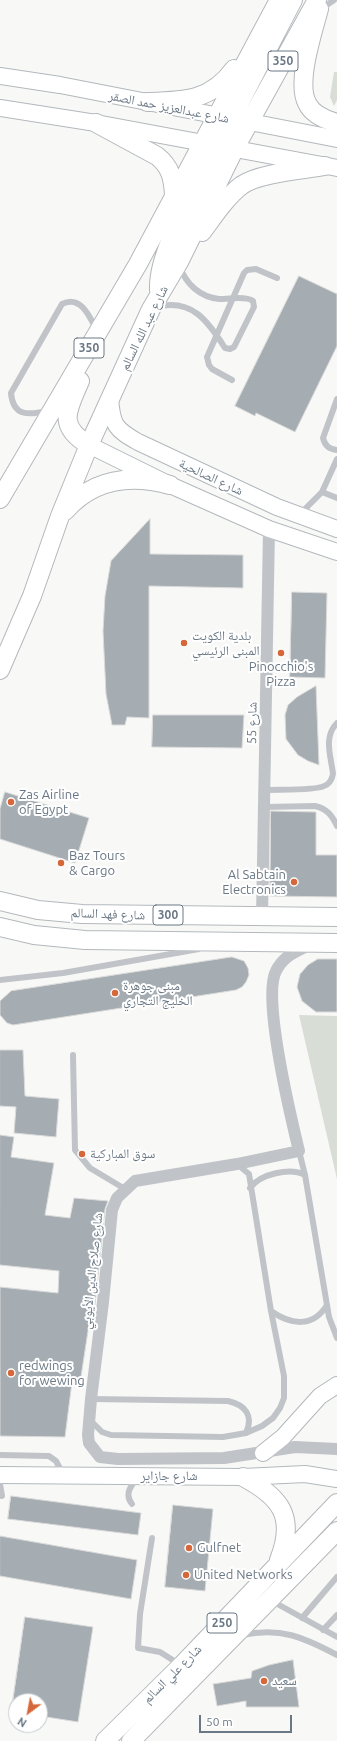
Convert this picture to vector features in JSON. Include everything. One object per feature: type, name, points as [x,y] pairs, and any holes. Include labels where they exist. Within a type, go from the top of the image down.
[{"type":"main road","name":"شارع عبد الله السالم","points":[[0,670],[32,596],[60,516],[89,445],[155,301],[179,262],[219,145],[224,118],[279,0]]},
{"type":"main road","points":[[155,301],[160,271],[168,247],[219,145],[227,140],[224,118],[293,0]]},
{"type":"main road","name":"شارع عبد الله السالم","points":[[0,499],[6,480],[53,409],[138,264],[174,195],[219,145],[249,123],[319,4]]},
{"type":"main road","points":[[319,4],[305,69],[304,92],[307,103],[314,112],[327,120],[337,123]]},
{"type":"main road","points":[[147,102],[193,99],[215,88],[231,73],[269,19]]},
{"type":"main road","points":[[96,123],[157,156],[164,162],[171,173],[174,195]]},
{"type":"main road","points":[[179,262],[227,200],[241,186],[260,178],[331,167]]},
{"type":"main road","points":[[89,445],[76,438],[71,431],[67,414],[90,357],[138,264]]},
{"type":"main road","points":[[60,516],[83,494],[97,486],[112,481],[145,479],[170,484]]},
{"type":"main road","name":"شارع فهد السالم","points":[[0,901],[38,910],[76,914],[337,917]]},
{"type":"main road","name":"شارع فهد السالم","points":[[0,927],[34,936],[79,940],[337,943]]},
{"type":"main road","points":[[243,1477],[260,1486],[273,1496],[281,1507],[287,1536],[277,1566]]},
{"type":"main road","name":"شارع علي السالم","points":[[105,1741],[182,1665],[337,1502]]},
{"type":"main road","name":"شارع علي السالم","points":[[131,1741],[337,1531]]},
{"type":"street","name":"شارع عبدالعزيز حمد الصقر","points":[[0,76],[60,85],[337,139]]},
{"type":"street","points":[[0,108],[96,123],[331,167]]},
{"type":"street","name":"شارع الصالحية","points":[[110,398],[112,416],[121,432],[138,442],[214,479],[299,516],[337,529]]},
{"type":"street","name":"شارع الصالحية","points":[[89,445],[269,530],[337,552]]},
{"type":"street","points":[[269,530],[276,521],[285,518],[337,533]]},
{"type":"street","name":"شارع 55","points":[[262,917],[269,530]]},
{"type":"street","points":[[125,1189],[135,1182],[237,1164],[299,1151],[288,1106],[271,1002],[272,984],[275,972],[285,957],[314,943]]},
{"type":"street","name":"شارع صلاح الدين الأيوبي","points":[[100,1457],[89,1443],[89,1419],[112,1210],[117,1198],[125,1189]]},
{"type":"street","points":[[263,1452],[283,1437],[320,1396],[337,1385]]},
{"type":"street","points":[[97,1476],[100,1457],[126,1459],[224,1458],[295,1447],[337,1449]]},
{"type":"street","name":"شارع جازاير","points":[[0,1475],[243,1477],[305,1474],[337,1479]]},
{"type":"lane","points":[[319,4],[334,0]]},
{"type":"lane","points":[[155,301],[163,306],[176,305],[189,309],[204,318],[225,348],[230,349],[234,347],[254,307],[253,301],[249,298],[220,299],[209,297],[198,292],[189,284],[182,273],[179,262]]},
{"type":"lane","points":[[232,380],[212,369],[207,362],[207,357],[247,270],[256,269],[277,278]]},
{"type":"lane","points":[[53,409],[33,414],[26,414],[17,410],[12,402],[11,393],[62,304],[68,301],[77,303],[87,311],[98,332]]},
{"type":"lane","points":[[337,399],[323,438],[324,442],[329,448],[337,450]]},
{"type":"lane","points":[[299,516],[322,492],[337,459]]},
{"type":"lane","points":[[322,492],[337,498]]},
{"type":"lane","points":[[264,790],[318,788],[326,785],[332,778],[333,774],[328,738],[337,723]]},
{"type":"lane","points":[[264,807],[320,807],[330,813],[337,826]]},
{"type":"lane","points":[[0,980],[63,973],[238,942]]},
{"type":"lane","points":[[73,1055],[75,1150],[90,1168],[125,1189]]},
{"type":"lane","points":[[299,1151],[305,1175],[329,1317],[337,1338]]},
{"type":"lane","points":[[89,1419],[102,1432],[111,1435],[223,1437],[246,1433],[262,1426],[273,1418],[284,1398],[284,1376],[271,1311],[250,1188],[249,1174],[237,1164]]},
{"type":"lane","points":[[250,1188],[262,1177],[292,1171],[305,1175]]},
{"type":"lane","points":[[271,1311],[280,1318],[293,1322],[305,1322],[322,1314],[327,1305]]},
{"type":"lane","points":[[91,1399],[228,1401],[239,1404],[246,1410],[249,1419],[249,1427],[246,1433]]},
{"type":"lane","points":[[0,1455],[49,1456],[56,1461],[64,1476]]},
{"type":"lane","points":[[132,1504],[128,1499],[128,1493],[139,1476]]},
{"type":"lane","points":[[0,1484],[2,1488],[2,1496]]},
{"type":"lane","points":[[152,1538],[140,1614],[138,1648],[160,1652],[182,1665]]},
{"type":"lane","points":[[302,1618],[337,1577]]},
{"type":"lane","points":[[269,1599],[337,1637]]},
{"type":"lane","points":[[323,1630],[337,1615]]},
{"type":"lane","points":[[232,1637],[258,1632],[290,1634],[310,1641],[337,1655]]},
{"type":"shaded area","points":[[334,72],[337,72],[337,100],[334,106],[330,97]]},
{"type":"shaded area","points":[[299,1015],[337,1016],[337,1179]]},
{"type":"building","points":[[299,276],[337,294],[337,346],[295,432],[256,413],[255,416],[235,406]]},
{"type":"building","points":[[150,519],[150,554],[243,555],[243,588],[149,586],[149,718],[127,717],[125,725],[112,725],[106,694],[103,631],[105,596],[111,561]]},
{"type":"building","points":[[292,592],[327,593],[325,678],[290,677]]},
{"type":"building","points":[[316,686],[319,765],[298,755],[286,739],[285,715],[288,705],[297,697]]},
{"type":"building","points":[[153,715],[244,715],[242,748],[152,747]]},
{"type":"building","points":[[5,792],[89,818],[75,863],[0,839],[0,809]]},
{"type":"building","points":[[271,811],[316,812],[316,855],[337,855],[337,897],[270,896]]},
{"type":"building","name":"مبنى جوهرة الخليج التجاري","points":[[232,957],[244,961],[248,968],[249,975],[242,987],[236,990],[13,1025],[7,1023],[0,1015],[0,1001],[11,991]]},
{"type":"building","points":[[318,959],[337,959],[337,1012],[316,1012],[302,1001],[297,987],[300,974],[308,965]]},
{"type":"building","points":[[0,1050],[23,1050],[25,1096],[59,1099],[56,1137],[14,1133],[16,1107],[0,1106]]},
{"type":"building","points":[[0,1135],[14,1137],[11,1157],[54,1163],[45,1215],[70,1218],[74,1198],[108,1201],[105,1209],[95,1305],[92,1305],[80,1383],[72,1382],[65,1437],[0,1436],[0,1287],[58,1293],[59,1271],[0,1265]]},
{"type":"building","points":[[11,1496],[141,1513],[138,1535],[8,1519]]},
{"type":"building","name":"Gulfnet","points":[[173,1505],[213,1509],[205,1591],[165,1587]]},
{"type":"building","points":[[0,1536],[137,1560],[131,1599],[0,1576]]},
{"type":"building","points":[[25,1617],[93,1627],[78,1722],[48,1717],[48,1693],[14,1693]]},
{"type":"building","name":"سعيد","points":[[293,1660],[299,1707],[246,1707],[246,1701],[217,1706],[213,1684],[251,1678],[252,1671],[269,1665]]},
{"type":"place","name":"بلدية الكويت المبنى الرئيسي","points":[[184,643]]},
{"type":"place","name":"Pinocchio's Pizza","points":[[281,653]]},
{"type":"place","name":"Zas Airline of Egypt","points":[[11,802]]},
{"type":"place","name":"Baz Tours & Cargo","points":[[61,863]]},
{"type":"place","name":"Al Sabtain Electronics","points":[[294,882]]},
{"type":"place","name":"مبنى جوهرة الخليج التجاري","points":[[115,993]]},
{"type":"place","name":"سوق المباركية","points":[[82,1154]]},
{"type":"place","name":"redwings for wewing","points":[[11,1373]]},
{"type":"place","name":"Gulfnet","points":[[189,1548]]},
{"type":"place","name":"United Networks","points":[[186,1575]]},
{"type":"place","name":"سعيد","points":[[264,1681]]}]
